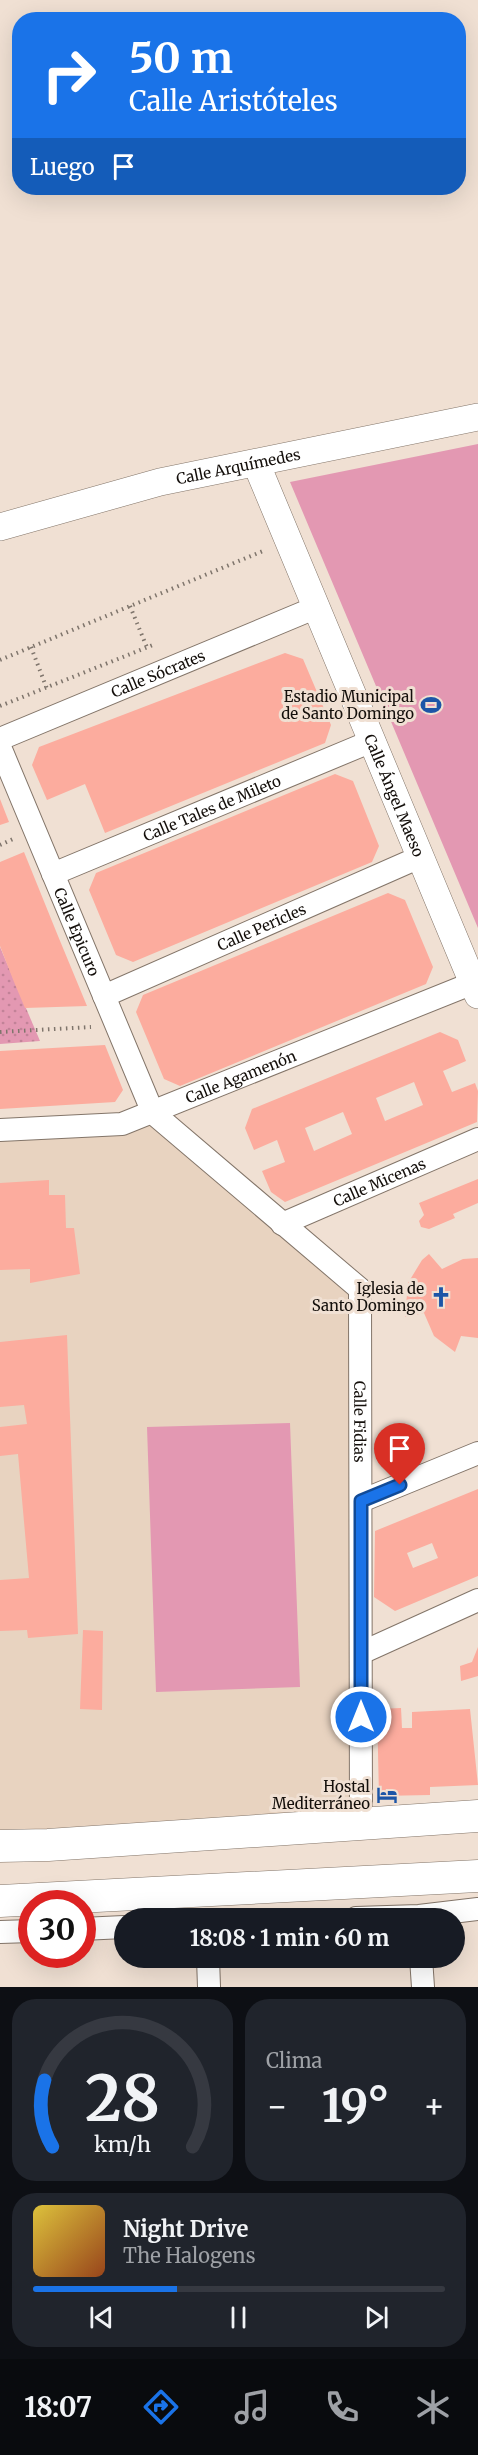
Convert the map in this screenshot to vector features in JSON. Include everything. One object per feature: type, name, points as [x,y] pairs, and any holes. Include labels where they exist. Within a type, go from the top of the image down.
[{"type":"main road","points":[[0,1846],[48,1845],[478,1816]]},
{"type":"main road","points":[[0,1901],[478,1876]]},
{"type":"street","name":"Calle Arquímedes","points":[[0,527],[160,482],[478,417]]},
{"type":"street","name":"Calle Ángel Maeso","points":[[256,463],[476,989]]},
{"type":"street","name":"Calle Sócrates","points":[[0,739],[316,607]]},
{"type":"street","name":"Calle Tales de Mileto","points":[[53,874],[372,741]]},
{"type":"street","name":"Calle Epicuro","points":[[0,747],[153,1113]]},
{"type":"street","name":"Calle Pericles","points":[[104,996],[420,856]]},
{"type":"street","name":"Calle Agamenón","points":[[0,1130],[122,1124],[476,989]]},
{"type":"street","name":"Calle Fidias","points":[[153,1113],[360,1289],[361,1824]]},
{"type":"street","name":"Calle Micenas","points":[[282,1224],[478,1139]]},
{"type":"street","points":[[361,1501],[478,1453]]},
{"type":"street","points":[[361,1653],[478,1600]]},
{"type":"street","points":[[96,1928],[114,1927]]},
{"type":"street","points":[[0,1932],[18,1931]]},
{"type":"street","points":[[208,1968],[209,1987]]},
{"type":"street","points":[[422,1968],[423,1987]]},
{"type":"path","points":[[0,660],[288,541]]},
{"type":"path","points":[[130,606],[157,673]]},
{"type":"path","points":[[31,647],[58,715]]},
{"type":"path","points":[[0,1032],[116,1025]]},
{"type":"shaded area","name":"Estadio Municipal de Santo Domingo","points":[[478,444],[478,928],[290,482]]},
{"type":"shaded area","points":[[0,947],[40,1041],[0,1044]]},
{"type":"shaded area","points":[[153,1113],[360,1289],[361,1824],[0,1846],[0,1130]]},
{"type":"shaded area","points":[[290,1423],[300,1687],[156,1692],[147,1427]]},
{"type":"building","points":[[285,653],[303,659],[331,725],[325,743],[105,833],[85,784],[47,800],[32,765],[39,747]]},
{"type":"building","points":[[335,774],[353,781],[379,846],[372,862],[133,962],[116,955],[89,890],[96,873]]},
{"type":"building","points":[[0,799],[9,822],[0,825]]},
{"type":"building","points":[[24,852],[87,1006],[25,1008],[14,982],[0,946],[0,862]]},
{"type":"building","points":[[388,893],[405,900],[433,967],[426,984],[180,1086],[164,1079],[136,1012],[143,995]]},
{"type":"building","points":[[440,1032],[458,1040],[466,1061],[443,1071],[452,1092],[475,1083],[478,1091],[477,1122],[285,1202],[271,1192],[262,1171],[285,1162],[277,1140],[254,1150],[245,1128],[252,1109]],"holes":[[[414,1082],[423,1105],[385,1121],[376,1098]],[[343,1112],[352,1134],[314,1151],[305,1128]]]},
{"type":"building","points":[[105,1045],[123,1090],[115,1102],[0,1109],[0,1051]]},
{"type":"building","points":[[478,1179],[478,1203],[453,1214],[455,1218],[429,1229],[421,1227],[419,1221],[424,1215],[419,1203]]},
{"type":"building","points":[[49,1180],[49,1195],[65,1195],[66,1228],[74,1228],[80,1274],[30,1283],[30,1269],[0,1270],[0,1183]]},
{"type":"building","name":"Iglesia de Santo Domingo","points":[[429,1254],[442,1269],[463,1259],[478,1258],[478,1338],[461,1336],[455,1352],[434,1336],[424,1313],[405,1317],[408,1283],[422,1260]]},
{"type":"building","points":[[67,1335],[78,1634],[28,1638],[27,1630],[0,1631],[0,1580],[29,1578],[18,1454],[0,1456],[0,1427],[27,1424],[24,1405],[0,1407],[0,1342]]},
{"type":"building","points":[[478,1489],[478,1576],[395,1611],[374,1597],[375,1531]],"holes":[[[432,1543],[438,1558],[413,1568],[407,1553]]]},
{"type":"building","points":[[83,1630],[103,1631],[102,1710],[80,1709]]},
{"type":"building","points":[[478,1647],[478,1676],[461,1681],[460,1666],[472,1662]]},
{"type":"building","points":[[401,1708],[402,1728],[412,1728],[412,1712],[470,1709],[478,1785],[430,1787],[430,1795],[379,1796],[377,1709]]},
{"type":"place","name":"Estadio Municipal de Santo Domingo","points":[[431,705]]},
{"type":"place","name":"Iglesia de Santo Domingo","points":[[441,1297]]},
{"type":"place","name":"Hostal Mediterráneo","points":[[387,1795]]},
{"type":"route","points":[[361,1717],[361,1501],[400,1485]]}]
